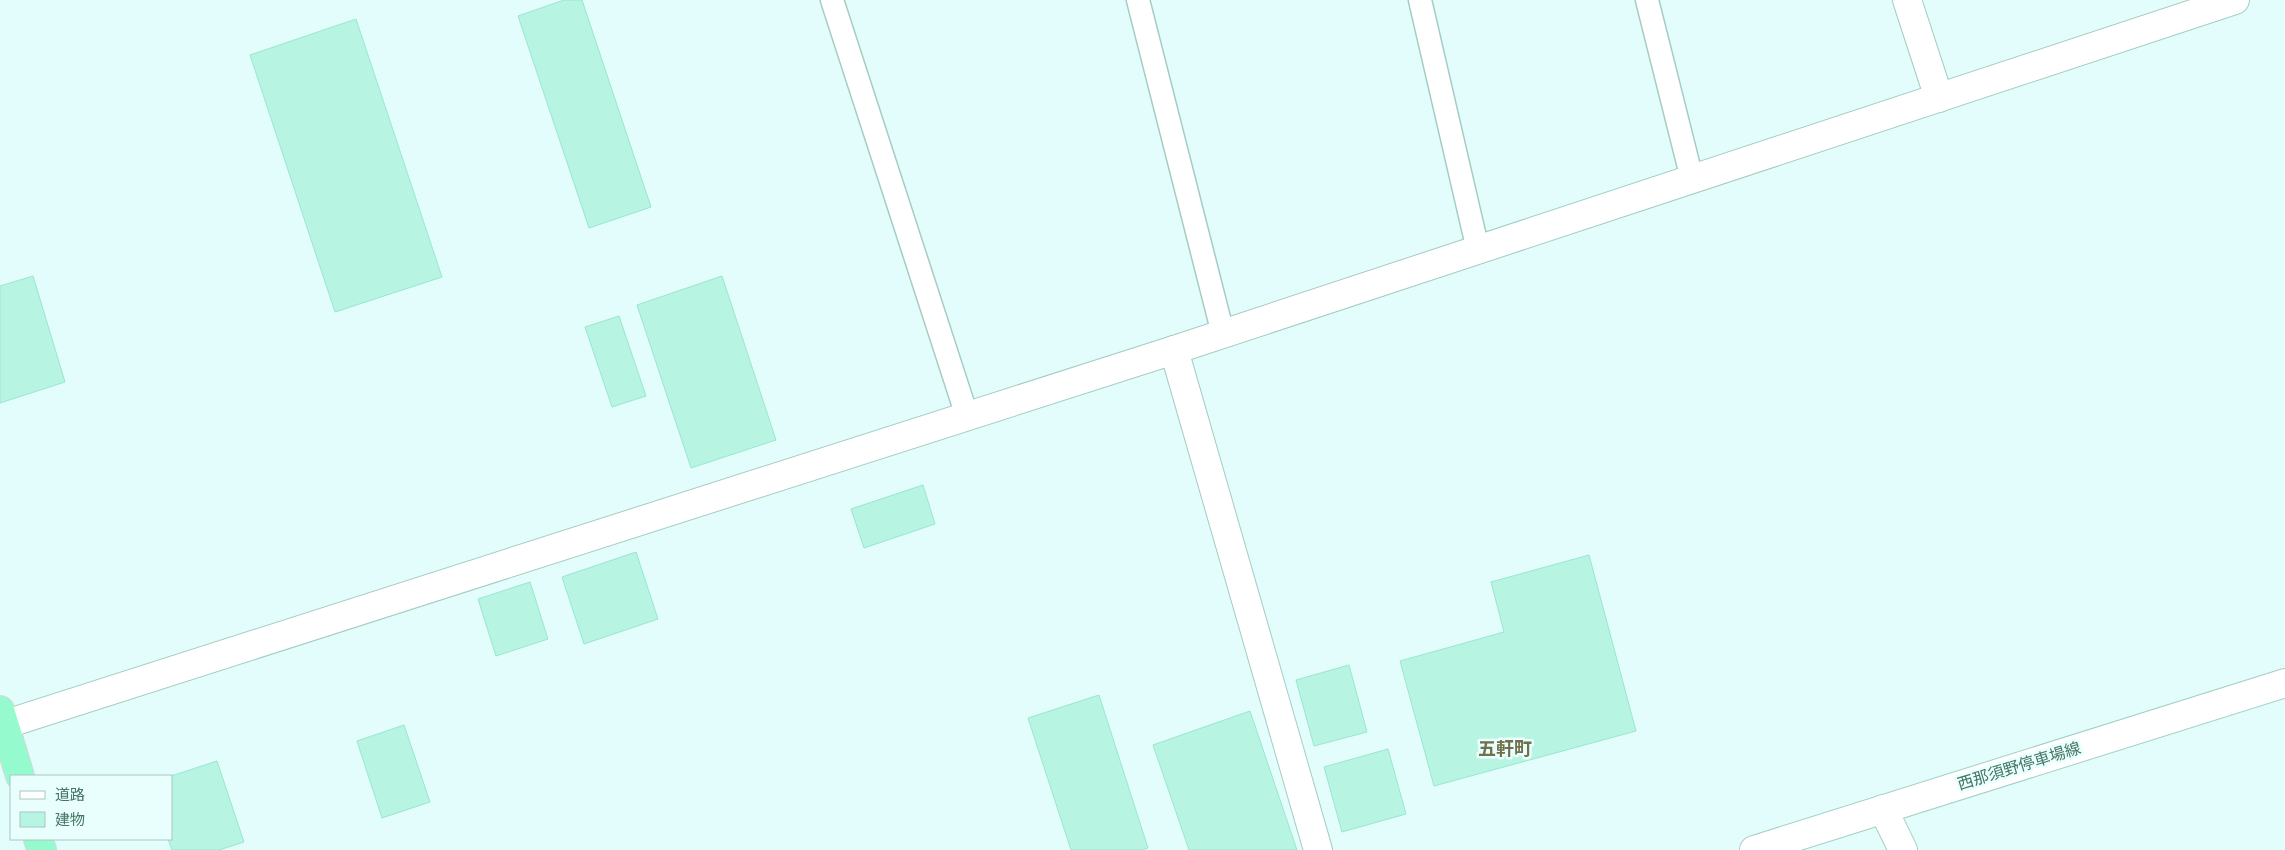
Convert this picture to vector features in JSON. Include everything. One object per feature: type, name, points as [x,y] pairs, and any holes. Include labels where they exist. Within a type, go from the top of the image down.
[{"type":"highway","points":[[2,720],[20,775]]},
{"type":"street","points":[[1907,0],[1939,98]]},
{"type":"street","points":[[2,720],[1174,350],[2235,0]]},
{"type":"street","points":[[1174,350],[1318,850]]},
{"type":"street","name":"西那須野停車場線","points":[[1754,850],[2285,683]]},
{"type":"street","points":[[1883,809],[1903,850]]},
{"type":"lane","points":[[832,0],[967,416]]},
{"type":"lane","points":[[1138,0],[1223,334]]},
{"type":"lane","points":[[1420,0],[1478,250]]},
{"type":"lane","points":[[1647,0],[1692,179]]},
{"type":"building","points":[[564,0],[582,0],[651,207],[589,228],[518,16]]},
{"type":"building","points":[[356,19],[442,277],[335,312],[250,55]]},
{"type":"building","points":[[33,276],[65,382],[0,403],[0,286]]},
{"type":"building","points":[[722,276],[776,440],[691,468],[637,305]]},
{"type":"building","points":[[619,316],[646,396],[612,407],[585,327]]},
{"type":"building","points":[[923,485],[935,524],[864,548],[851,509]]},
{"type":"building","points":[[636,552],[658,619],[584,644],[562,577]]},
{"type":"building","points":[[1589,555],[1636,731],[1434,786],[1400,661],[1504,632],[1491,582]]},
{"type":"building","points":[[530,582],[548,639],[496,656],[478,599]]},
{"type":"building","points":[[1349,665],[1367,732],[1314,746],[1296,680]]},
{"type":"building","points":[[1099,695],[1148,848],[1142,850],[1071,850],[1028,718]]},
{"type":"building","points":[[1250,711],[1297,850],[1189,850],[1153,745]]},
{"type":"building","points":[[404,725],[430,802],[382,818],[357,741]]},
{"type":"building","points":[[1388,749],[1406,814],[1342,832],[1324,767]]},
{"type":"building","points":[[217,761],[244,842],[219,850],[172,850],[168,840],[172,840],[172,776]]},
{"type":"district","name":"五軒町","points":[[1505,748]]}]
